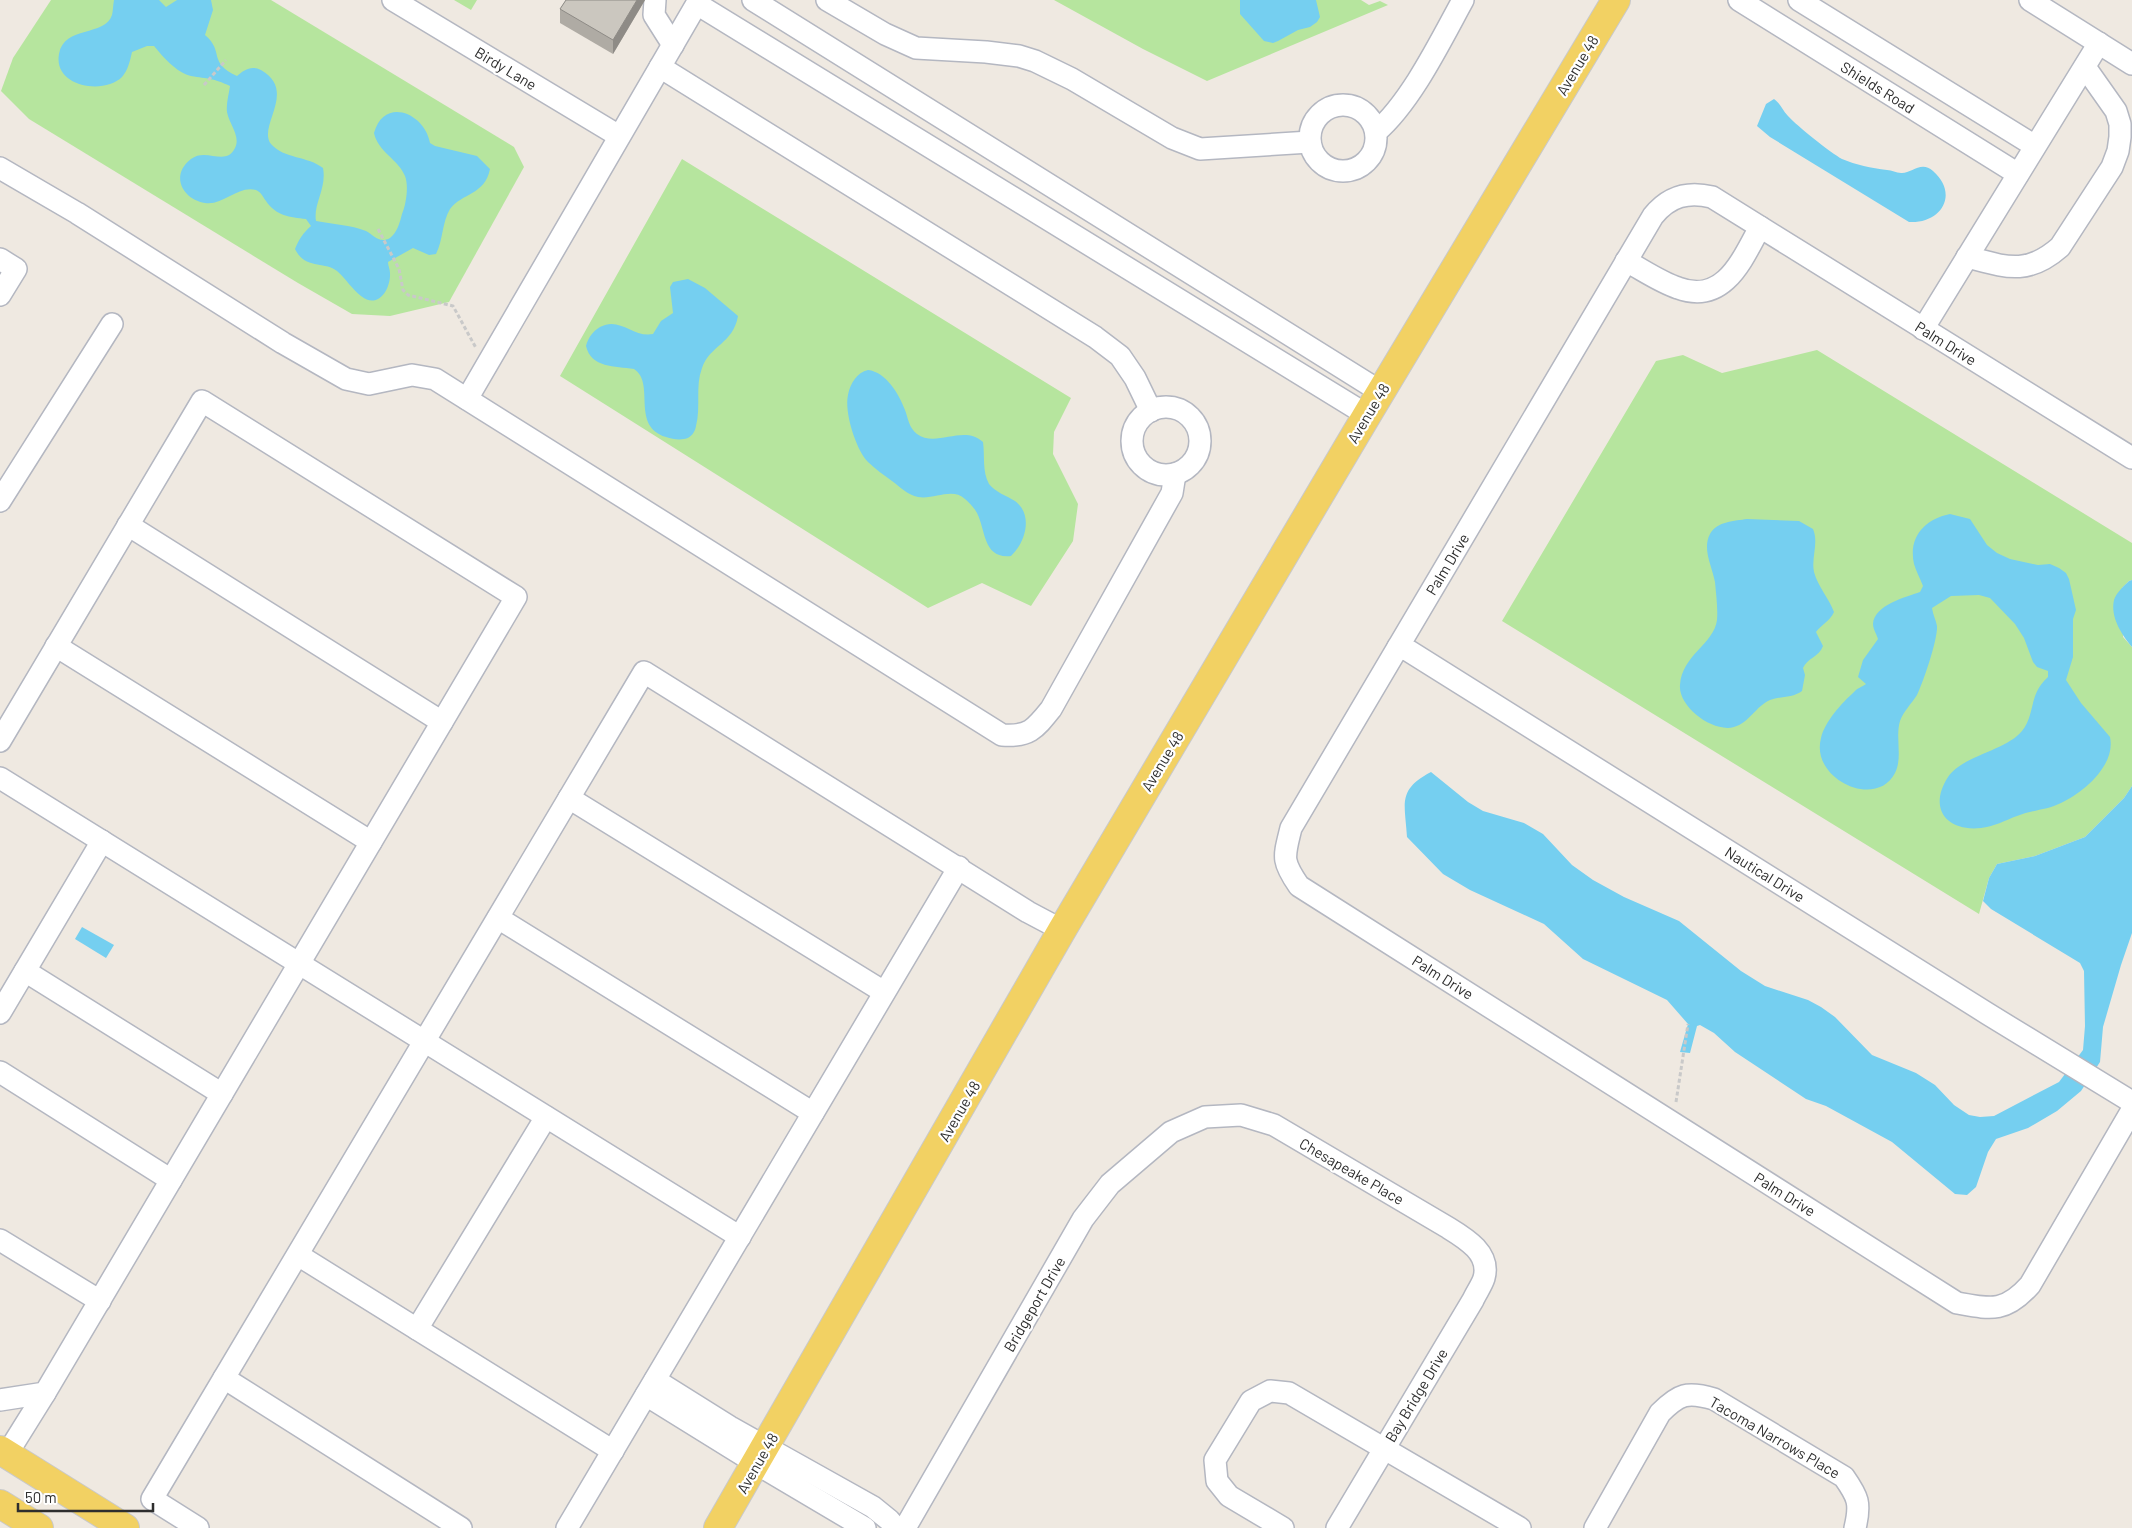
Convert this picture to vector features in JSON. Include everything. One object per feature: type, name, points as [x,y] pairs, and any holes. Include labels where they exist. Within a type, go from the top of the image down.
[{"type":"main road","name":"Avenue 48","points":[[718,1528],[755,1455],[1062,930],[1367,415],[1616,0]]},
{"type":"main road","points":[[4,1452],[125,1528]]},
{"type":"main road","points":[[0,1504],[38,1528]]},
{"type":"street","name":"Birdy Lane","points":[[393,0],[619,136]]},
{"type":"street","points":[[655,0],[654,15],[673,45]]},
{"type":"street","points":[[753,0],[1381,392]]},
{"type":"street","points":[[827,0],[885,34],[916,48],[986,52],[1020,56],[1035,61],[1072,80],[1172,138],[1200,150],[1310,142]]},
{"type":"street","points":[[1376,132],[1389,121],[1405,101],[1463,0]]},
{"type":"street","name":"Shields Road","points":[[1739,0],[2018,174]]},
{"type":"street","points":[[1799,0],[2035,146]]},
{"type":"street","points":[[2030,0],[2132,64]]},
{"type":"street","points":[[466,399],[698,2],[1367,415]]},
{"type":"street","points":[[1923,329],[2099,43]]},
{"type":"street","points":[[660,67],[1095,337],[1120,356],[1135,378],[1151,411]]},
{"type":"street","points":[[1967,257],[2018,268],[2036,264],[2049,257],[2060,247],[2112,167],[2118,151],[2120,124],[2116,111],[2085,67]]},
{"type":"street","points":[[1344,104],[1355,106],[1365,112],[1372,121],[1376,132],[1376,143],[1373,153],[1358,168],[1348,171],[1337,171],[1327,168],[1313,152],[1310,142],[1310,131],[1314,120],[1332,106],[1344,104]]},
{"type":"street","points":[[0,168],[77,213],[283,343],[346,378],[369,384],[412,375],[435,379],[1002,735],[1016,736],[1034,730],[1051,709],[1172,493],[1175,474]]},
{"type":"street","name":"Palm Drive","points":[[2132,458],[1712,197],[1700,194],[1687,194],[1672,199],[1661,206],[1653,216],[1291,828],[1284,857],[1290,873],[1299,886],[1957,1303],[1995,1308],[2019,1297],[2030,1285],[2132,1110]]},
{"type":"street","points":[[1626,261],[1678,289],[1705,291],[1716,288],[1737,268],[1760,227]]},
{"type":"street","points":[[0,259],[16,269],[0,295]]},
{"type":"street","points":[[0,502],[112,324]]},
{"type":"street","points":[[0,741],[202,401],[516,597],[46,1392],[4,1452]]},
{"type":"street","points":[[1162,407],[1178,410],[1192,419],[1198,429],[1200,440],[1196,456],[1186,469],[1175,474],[1153,473],[1144,467],[1137,458],[1133,448],[1136,426],[1142,417],[1151,411],[1162,407]]},
{"type":"street","points":[[128,525],[442,722]]},
{"type":"street","points":[[56,646],[371,842]]},
{"type":"street","name":"Nautical Drive","points":[[1398,647],[1409,651],[2132,1102]]},
{"type":"street","points":[[198,1528],[152,1499],[644,672],[959,867],[1028,912],[1062,930]]},
{"type":"street","points":[[0,778],[740,1237]]},
{"type":"street","points":[[569,798],[884,992]]},
{"type":"street","points":[[0,1013],[102,841]]},
{"type":"street","points":[[567,1528],[959,867]]},
{"type":"street","points":[[498,918],[813,1114]]},
{"type":"street","points":[[25,971],[222,1094]]},
{"type":"street","points":[[0,1072],[171,1180]]},
{"type":"street","name":"Chesapeake Place","points":[[1205,1118],[1241,1115],[1274,1125],[1470,1241],[1484,1260]]},
{"type":"street","points":[[417,1329],[546,1117]]},
{"type":"street","name":"Bridgeport Drive","points":[[905,1528],[1083,1219],[1110,1184],[1146,1151],[1172,1132],[1205,1118]]},
{"type":"street","points":[[0,1240],[100,1301]]},
{"type":"street","points":[[298,1255],[613,1450]]},
{"type":"street","name":"Bay Bridge Drive","points":[[1337,1528],[1473,1300],[1484,1278],[1484,1260]]},
{"type":"street","points":[[224,1378],[462,1528]]},
{"type":"street","points":[[651,1387],[730,1427],[755,1455],[859,1525],[865,1503]]},
{"type":"street","points":[[1283,1528],[1230,1496],[1217,1481],[1215,1460],[1251,1401],[1270,1391],[1289,1393],[1520,1528]]},
{"type":"street","points":[[0,1400],[46,1392]]},
{"type":"street","name":"Tacoma Narrows Place","points":[[1595,1528],[1660,1413],[1673,1401],[1684,1395],[1699,1395],[1714,1399],[1827,1465],[1844,1477],[1857,1495],[1860,1510],[1855,1528]]},
{"type":"street","points":[[755,1455],[865,1503],[889,1520],[896,1528]]},
{"type":"path","points":[[204,86],[226,60]]},
{"type":"path","points":[[378,229],[398,269],[403,290],[408,295],[453,306],[486,366]]},
{"type":"path","points":[[1673,1123],[1688,1024]]},
{"type":"green space","points":[[51,0],[271,0],[514,147],[524,167],[449,302],[390,316],[352,314],[29,119],[1,91],[13,58]]},
{"type":"green space","points":[[454,0],[477,0],[471,10]]},
{"type":"green space","points":[[1054,0],[1361,0],[1369,5],[1380,1],[1388,5],[1207,81],[1143,49]]},
{"type":"green space","points":[[682,159],[1071,398],[1054,432],[1053,454],[1078,504],[1073,541],[1031,606],[982,583],[928,608],[560,376]]},
{"type":"green space","points":[[1817,350],[2132,543],[2132,580],[2122,588],[2123,637],[2132,647],[2132,786],[2124,798],[2085,837],[2035,856],[1997,864],[1989,878],[1979,914],[1502,621],[1656,361],[1683,355],[1722,373]]},
{"type":"water","points":[[114,0],[159,0],[166,7],[177,0],[211,0],[213,10],[205,35],[211,41],[222,66],[237,76],[251,68],[261,70],[271,78],[276,88],[277,98],[268,137],[271,144],[282,152],[310,161],[323,168],[324,175],[316,208],[316,221],[360,229],[383,240],[390,238],[395,233],[405,206],[406,180],[402,170],[376,140],[374,133],[379,122],[386,115],[395,112],[413,117],[427,132],[430,143],[435,146],[477,156],[490,169],[487,178],[478,189],[450,209],[445,220],[436,254],[429,255],[413,248],[388,262],[390,279],[386,291],[378,299],[373,301],[367,300],[337,271],[327,266],[310,263],[299,256],[295,249],[302,236],[311,226],[306,219],[279,213],[256,190],[243,190],[212,203],[197,201],[185,192],[180,179],[181,172],[191,159],[203,155],[226,156],[235,148],[236,134],[227,112],[230,86],[215,80],[191,76],[181,72],[166,60],[154,46],[147,46],[132,52],[126,71],[114,83],[104,86],[82,85],[72,81],[64,74],[59,65],[59,54],[62,45],[76,35],[108,22],[112,15]]},
{"type":"water","points":[[1240,0],[1316,0],[1320,17],[1310,27],[1298,30],[1273,43],[1264,41],[1240,14]]},
{"type":"water","points":[[1774,99],[1799,126],[1842,159],[1864,166],[1899,173],[1905,173],[1920,167],[1929,168],[1941,180],[1945,189],[1943,206],[1930,218],[1909,222],[1770,137],[1757,126],[1766,104]]},
{"type":"water","points":[[688,279],[705,288],[738,316],[727,339],[710,354],[702,368],[695,430],[689,437],[677,439],[666,437],[655,431],[649,424],[640,375],[634,369],[605,365],[598,362],[589,353],[586,346],[593,333],[607,324],[620,325],[639,333],[653,334],[661,321],[673,313],[670,287],[673,282]]},
{"type":"water","points":[[868,370],[881,375],[891,385],[902,404],[910,426],[917,434],[933,439],[967,435],[983,442],[985,469],[989,484],[1021,507],[1026,521],[1020,544],[1011,556],[1002,556],[990,548],[977,513],[965,499],[954,494],[914,496],[904,491],[868,462],[855,440],[849,421],[847,402],[852,383],[861,373]]},
{"type":"water","points":[[1950,514],[1970,519],[1987,545],[1997,553],[2010,559],[2038,565],[2050,564],[2066,573],[2076,610],[2073,619],[2073,657],[2066,680],[2081,703],[2110,737],[2111,747],[2108,758],[2096,776],[2088,785],[2070,798],[2045,809],[1981,828],[1958,826],[1944,816],[1940,808],[1942,788],[1948,777],[1963,764],[2015,738],[2022,731],[2029,717],[2037,691],[2048,677],[2048,671],[2037,667],[2033,662],[2024,638],[2015,624],[1990,598],[1979,595],[1951,596],[1932,608],[1937,626],[1933,650],[1917,695],[1900,721],[1897,767],[1895,773],[1886,784],[1874,789],[1860,789],[1847,785],[1835,777],[1825,766],[1820,753],[1821,738],[1830,719],[1855,691],[1866,684],[1858,677],[1863,660],[1878,639],[1873,626],[1875,617],[1885,607],[1899,599],[1920,592],[1923,586],[1914,564],[1913,554],[1916,538],[1920,531],[1933,520]]},
{"type":"water","points":[[1747,519],[1799,521],[1813,529],[1815,534],[1814,572],[1834,612],[1816,632],[1823,646],[1819,653],[1807,662],[1803,668],[1805,675],[1802,691],[1795,695],[1770,700],[1744,722],[1734,727],[1726,728],[1707,722],[1691,710],[1681,693],[1680,685],[1686,666],[1710,636],[1717,620],[1715,582],[1707,552],[1710,534],[1717,526]]},
{"type":"water","points":[[2132,580],[2132,647],[2124,637],[2115,619],[2113,606],[2116,595]]},
{"type":"water","points":[[1431,772],[1468,802],[1483,811],[1524,823],[1543,834],[1572,865],[1593,880],[1624,897],[1679,921],[1741,971],[1765,986],[1808,1000],[1821,1007],[1835,1017],[1872,1055],[1916,1073],[1935,1085],[1954,1105],[1969,1115],[1980,1117],[1994,1116],[2059,1082],[2083,1050],[2085,1026],[2084,971],[2080,963],[1991,909],[1983,901],[1989,878],[1997,864],[2035,856],[2085,837],[2124,798],[2132,786],[2132,933],[2103,1027],[2100,1062],[2081,1091],[2057,1111],[2028,1128],[1996,1139],[1988,1152],[1976,1187],[1967,1195],[1955,1194],[1892,1142],[1826,1106],[1806,1099],[1735,1052],[1714,1033],[1700,1025],[1697,1026],[1690,1053],[1680,1052],[1688,1024],[1667,1000],[1583,959],[1544,924],[1470,890],[1443,874],[1407,837],[1405,798],[1413,785]]},
{"type":"water","points":[[82,927],[114,945],[106,958],[75,939]]},
{"type":"building","points":[[566,0],[637,0],[613,40],[560,9]]}]
